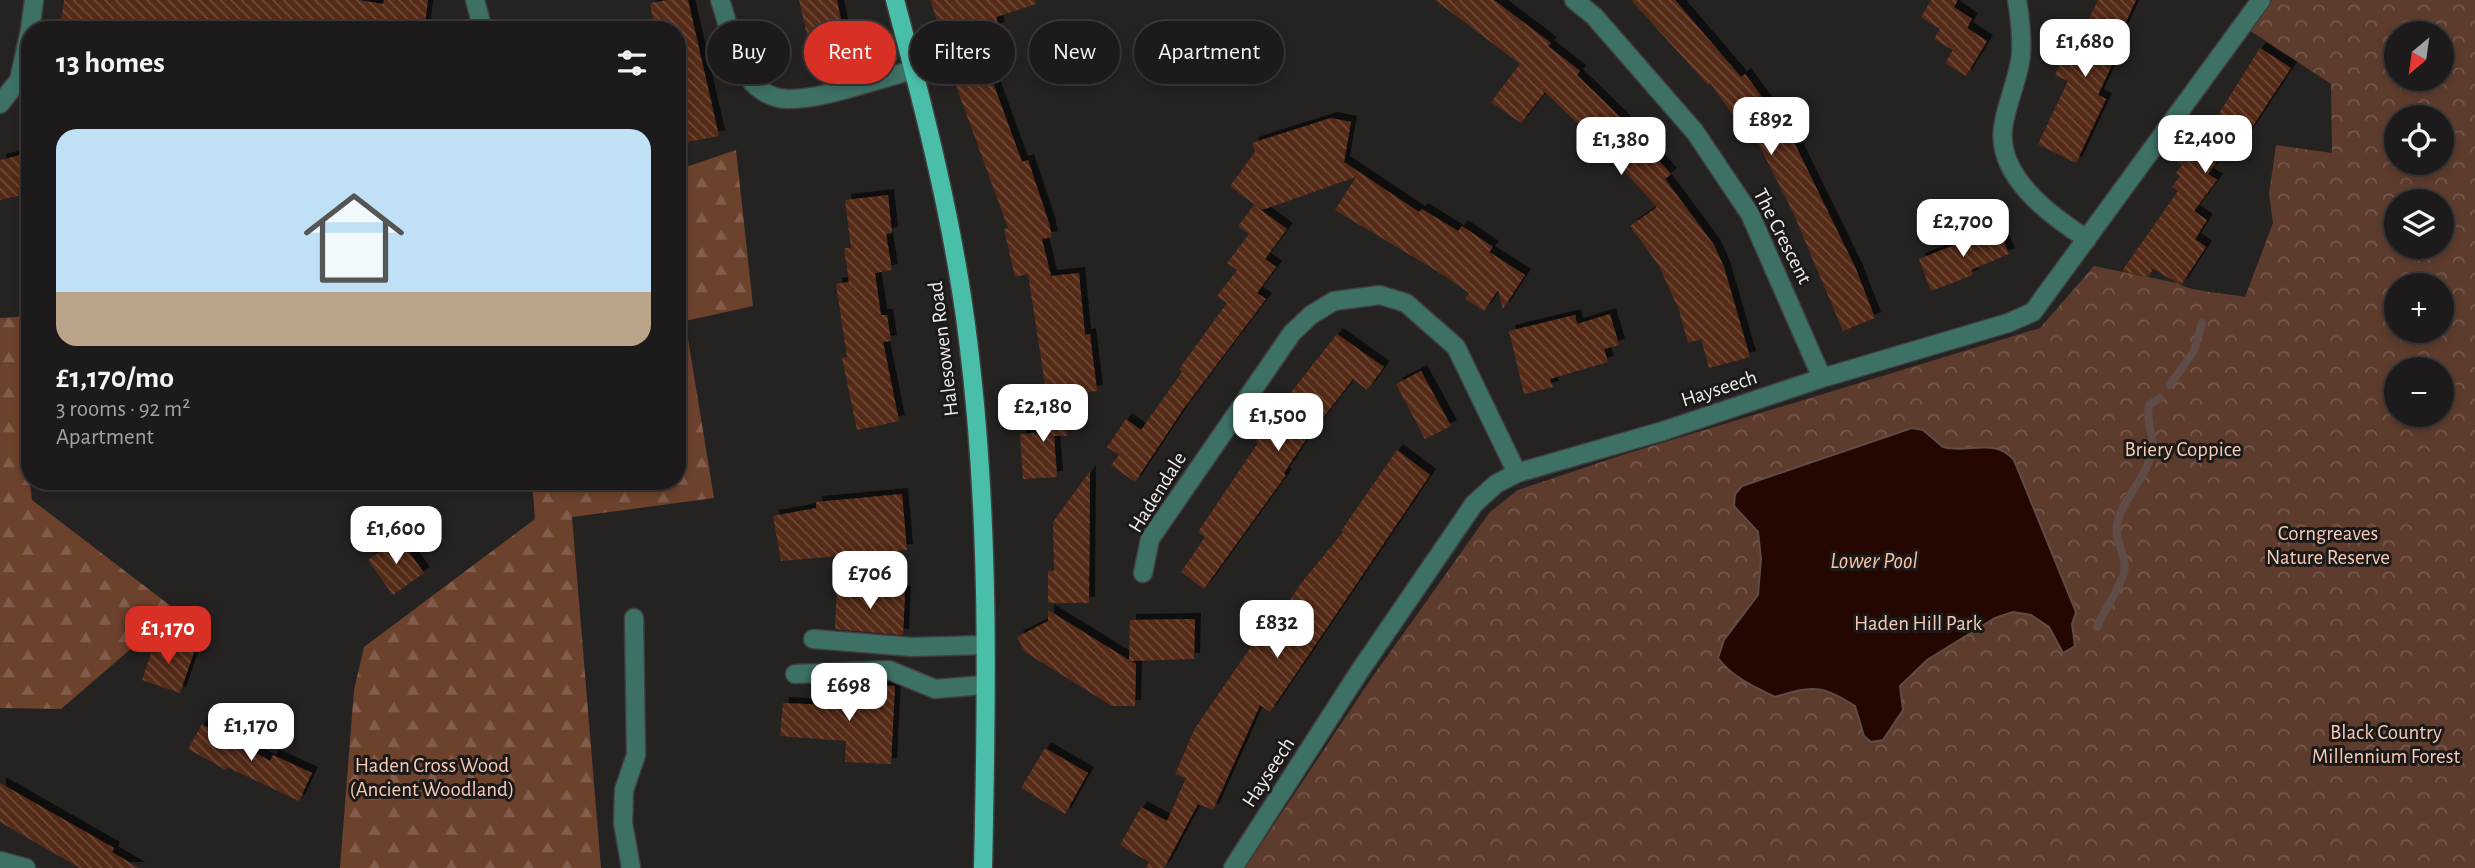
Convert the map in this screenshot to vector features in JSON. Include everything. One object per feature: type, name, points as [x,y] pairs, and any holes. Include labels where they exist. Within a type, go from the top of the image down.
[{"type":"main road","name":"Halesowen Road","points":[[894,0],[910,56]]},
{"type":"main road","name":"Halesowen Road","points":[[917,84],[940,177],[968,340],[983,531],[982,868]]},
{"type":"street","points":[[31,21],[34,0]]},
{"type":"street","points":[[475,0],[481,21]]},
{"type":"street","points":[[720,0],[744,71],[755,86],[769,96],[786,100],[809,97],[910,71]]},
{"type":"street","name":"The Crescent","points":[[1574,0],[1594,16],[1695,132],[1750,214],[1822,378]]},
{"type":"street","points":[[2017,0],[2021,56],[2003,129],[2004,153],[2034,197],[2057,220],[2087,239]]},
{"type":"street","name":"Hayseech","points":[[1233,868],[1359,672],[1474,504],[1496,484],[1517,472],[1663,431],[1822,378],[1982,332],[2033,312],[2261,0]]},
{"type":"street","points":[[0,104],[21,84]]},
{"type":"street","name":"Hadendale","points":[[1143,573],[1150,538],[1292,332],[1311,314],[1334,301],[1380,295],[1406,303],[1456,346],[1517,472]]},
{"type":"street","points":[[631,868],[623,823],[624,790],[636,755],[634,618]]},
{"type":"street","points":[[813,639],[912,647],[984,645]]},
{"type":"street","points":[[795,674],[889,670],[935,689],[984,685]]},
{"type":"street","points":[[0,861],[26,868]]},
{"type":"green space","name":"Haden Hill Park","points":[[2272,0],[2475,0],[2475,868],[1245,868],[1371,679],[1490,512],[1518,490],[1619,456],[2040,328],[2094,266],[2200,290],[2245,297],[2273,223],[2269,194],[2276,145],[2332,153],[2331,84],[2249,30]]},
{"type":"green space","points":[[736,150],[753,306],[686,321],[686,167]]},
{"type":"green space","points":[[21,317],[21,490],[31,490],[32,500],[176,610],[61,709],[0,708],[0,318]]},
{"type":"green space","name":"Haden Cross Wood (Ancient Woodland)","points":[[686,327],[714,498],[572,517],[601,868],[340,868],[354,690],[364,647],[535,519],[533,490],[686,490]]},
{"type":"water","name":"Lower Pool","points":[[1912,428],[1923,430],[1943,447],[1998,449],[2014,460],[2076,612],[2072,624],[2075,646],[2063,653],[2049,627],[2031,615],[2013,612],[1995,618],[1927,660],[1900,686],[1903,710],[1883,740],[1871,742],[1864,736],[1855,706],[1844,699],[1817,689],[1799,690],[1775,697],[1737,676],[1718,658],[1724,640],[1758,595],[1761,559],[1758,532],[1734,506],[1735,494],[1742,486]]},
{"type":"building","points":[[64,0],[358,0],[383,4],[384,0],[428,0],[425,21],[61,21]]},
{"type":"building","points":[[688,0],[719,136],[686,142],[686,21],[653,21],[650,3]]},
{"type":"building","points":[[799,0],[837,0],[841,21],[804,22]]},
{"type":"building","points":[[930,0],[1035,0],[1036,4],[996,17],[997,21],[938,21]]},
{"type":"building","points":[[1435,0],[1494,0],[1551,43],[1548,46],[1580,71],[1577,75],[1621,118],[1671,174],[1665,179],[1714,245],[1724,267],[1750,357],[1709,368],[1701,339],[1688,343],[1679,310],[1659,266],[1630,226],[1657,207],[1601,146],[1545,92],[1521,123],[1491,102],[1520,64]]},
{"type":"building","points":[[1631,0],[1675,0],[1741,77],[1745,74],[1791,136],[1856,269],[1875,318],[1843,331],[1792,210],[1757,141],[1753,143],[1710,83],[1708,85]]},
{"type":"building","points":[[1931,0],[1958,0],[1954,7],[1972,19],[1967,28],[1987,41],[1966,76],[1945,63],[1953,50],[1934,39],[1940,29],[1921,17]]},
{"type":"building","points":[[2098,0],[2136,0],[2113,50],[2118,52],[2098,95],[2106,99],[2076,163],[2038,144],[2068,81],[2055,75],[2075,32],[2081,35]]},
{"type":"building","points":[[2260,48],[2291,68],[2243,141],[2235,136],[2208,174],[2217,180],[2194,211],[2207,220],[2195,239],[2206,247],[2181,285],[2153,269],[2148,277],[2122,271],[2178,191],[2172,187],[2180,176],[2176,173],[2182,165],[2174,159],[2186,142],[2196,150]]},
{"type":"building","points":[[993,84],[1022,162],[1028,160],[1049,223],[1052,237],[1042,239],[1051,276],[1079,273],[1085,335],[1090,334],[1097,391],[1047,397],[1028,274],[1015,277],[1004,229],[1008,228],[956,86]]},
{"type":"building","points":[[1331,118],[1351,122],[1344,162],[1419,212],[1422,209],[1458,231],[1462,226],[1493,247],[1489,252],[1525,275],[1503,309],[1498,290],[1484,311],[1465,299],[1469,293],[1437,271],[1335,210],[1356,177],[1262,210],[1230,186],[1255,152],[1252,143]]},
{"type":"building","points":[[21,155],[21,195],[0,200],[0,160]]},
{"type":"building","points":[[888,195],[892,233],[886,234],[892,270],[875,273],[881,315],[887,315],[891,341],[883,342],[899,421],[857,430],[842,358],[847,357],[836,284],[849,282],[844,248],[851,248],[845,200]]},
{"type":"building","points":[[1254,205],[1287,229],[1265,259],[1276,267],[1257,293],[1266,299],[1184,408],[1135,482],[1111,465],[1119,455],[1107,447],[1126,419],[1141,430],[1182,372],[1179,369],[1227,303],[1217,296],[1237,270],[1227,263],[1249,234],[1238,226]]},
{"type":"building","points":[[1998,228],[2009,254],[1971,270],[1973,275],[1931,291],[1919,259]]},
{"type":"building","points":[[1610,314],[1619,345],[1604,349],[1608,362],[1550,379],[1553,387],[1524,394],[1509,331],[1575,315],[1577,324]]},
{"type":"building","points":[[1337,334],[1384,367],[1367,390],[1353,379],[1303,444],[1284,473],[1286,475],[1204,589],[1181,572],[1205,537],[1198,532],[1258,443],[1256,441],[1274,414]]},
{"type":"building","points":[[1421,371],[1451,426],[1425,439],[1396,384]]},
{"type":"building","points":[[1065,404],[1067,436],[1054,436],[1057,477],[1023,479],[1020,434],[1040,433],[1039,406]]},
{"type":"building","points":[[1397,450],[1430,475],[1270,712],[1260,705],[1213,810],[1198,804],[1164,868],[1146,868],[1149,862],[1120,845],[1141,807],[1167,821],[1186,778],[1175,774],[1195,728],[1266,625],[1271,628],[1302,582],[1343,532],[1341,531]]},
{"type":"building","points":[[1090,471],[1089,603],[1048,603],[1048,571],[1054,571],[1053,522]]},
{"type":"building","points":[[902,494],[907,550],[781,561],[773,516],[816,508],[816,502]]},
{"type":"building","points":[[399,538],[424,573],[393,595],[368,560]]},
{"type":"building","points":[[837,588],[905,592],[903,635],[835,629]]},
{"type":"building","points":[[1048,610],[1129,660],[1130,620],[1195,619],[1194,659],[1131,661],[1136,664],[1135,706],[1112,706],[1025,652],[1017,637],[1048,621]]},
{"type":"building","points":[[156,639],[194,652],[180,693],[142,680]]},
{"type":"building","points":[[850,684],[895,686],[891,764],[845,762],[846,741],[780,736],[783,703],[849,706]]},
{"type":"building","points":[[202,724],[270,761],[273,755],[312,773],[299,801],[227,767],[226,770],[188,749]]},
{"type":"building","points":[[1045,748],[1088,773],[1065,814],[1021,788]]},
{"type":"building","points":[[0,783],[114,848],[112,852],[139,868],[80,868],[0,822]]},
{"type":"waterway","points":[[2170,385],[2194,351],[2202,323]]},
{"type":"waterway","points":[[2097,627],[2124,573],[2124,560],[2117,534],[2118,520],[2149,461],[2153,445],[2148,417],[2149,405],[2160,398]]},
{"type":"park label","name":"Briery Coppice","points":[[2183,449]]},
{"type":"park label","name":"Corngreaves Nature Reserve","points":[[2328,545]]},
{"type":"park label","name":"Black Country Millennium Forest","points":[[2386,744]]}]
